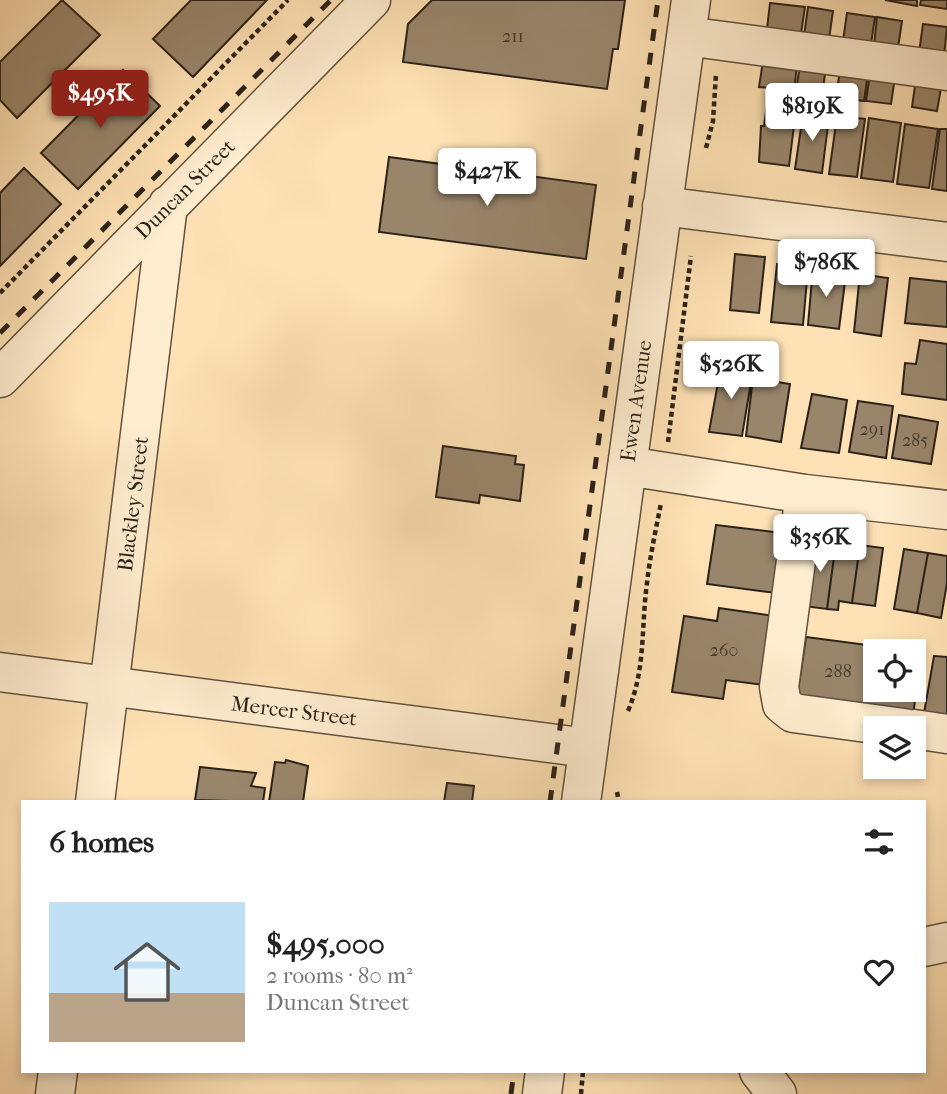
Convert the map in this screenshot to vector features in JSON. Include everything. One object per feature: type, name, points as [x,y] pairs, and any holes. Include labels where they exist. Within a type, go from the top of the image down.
[{"type":"street","name":"Duncan Street","points":[[0,378],[371,0]]},
{"type":"street","points":[[689,18],[947,71]]},
{"type":"street","name":"Ewen Avenue","points":[[581,800],[689,18]]},
{"type":"street","name":"Blackley Street","points":[[95,800],[168,205]]},
{"type":"street","points":[[663,206],[947,242]]},
{"type":"street","points":[[627,466],[804,494],[947,510]]},
{"type":"street","points":[[804,494],[779,687],[782,704],[793,713],[863,722]]},
{"type":"street","name":"Mercer Street","points":[[0,672],[588,748]]},
{"type":"street","points":[[926,731],[947,734]]},
{"type":"street","points":[[926,947],[947,942]]},
{"type":"street","points":[[55,1094],[58,1073]]},
{"type":"street","points":[[542,1094],[545,1073]]},
{"type":"street","points":[[761,1073],[778,1094]]},
{"type":"path","points":[[0,293],[288,0]]},
{"type":"path","points":[[667,447],[691,271],[691,249]]},
{"type":"path","points":[[581,1094],[583,1073]]},
{"type":"building","points":[[62,0],[100,35],[17,118],[0,100],[0,62]]},
{"type":"building","points":[[191,0],[267,0],[193,77],[153,39]]},
{"type":"building","points":[[432,0],[625,0],[618,49],[613,49],[607,89],[403,62],[408,24]]},
{"type":"building","points":[[885,0],[917,0],[917,6]]},
{"type":"building","points":[[921,0],[947,0],[947,9],[920,5]]},
{"type":"building","points":[[770,3],[805,7],[801,34],[767,29]]},
{"type":"building","points":[[808,7],[833,11],[829,39],[804,36]]},
{"type":"building","points":[[847,13],[875,17],[871,44],[843,41]]},
{"type":"building","points":[[877,17],[902,21],[898,48],[874,45]]},
{"type":"building","points":[[923,24],[947,27],[944,56],[919,53]]},
{"type":"building","points":[[763,61],[797,65],[794,91],[759,87]]},
{"type":"building","points":[[800,64],[826,67],[822,96],[796,92]]},
{"type":"building","points":[[123,70],[160,106],[78,189],[41,153]]},
{"type":"building","points":[[840,70],[868,73],[864,101],[836,97]]},
{"type":"building","points":[[870,74],[895,77],[891,104],[866,101]]},
{"type":"building","points":[[916,79],[942,82],[937,111],[912,107]]},
{"type":"building","points":[[767,105],[796,109],[789,166],[759,162],[761,126],[764,126]]},
{"type":"building","points":[[803,114],[829,117],[822,173],[795,169]]},
{"type":"building","points":[[837,116],[865,119],[857,177],[829,174]]},
{"type":"building","points":[[869,118],[901,123],[893,182],[861,178]]},
{"type":"building","points":[[905,124],[938,129],[929,188],[897,184]]},
{"type":"building","points":[[940,129],[947,129],[947,191],[932,189]]},
{"type":"building","points":[[389,157],[596,185],[586,259],[379,232]]},
{"type":"building","points":[[24,168],[61,204],[0,266],[0,193]]},
{"type":"building","points":[[735,254],[765,257],[759,313],[730,310]]},
{"type":"building","points":[[777,264],[808,268],[803,325],[771,322]]},
{"type":"building","points":[[813,268],[846,274],[839,329],[808,325]]},
{"type":"building","points":[[860,274],[888,278],[881,336],[854,332]]},
{"type":"building","points":[[910,278],[947,282],[947,327],[905,323]]},
{"type":"building","points":[[920,340],[947,344],[947,400],[902,394],[905,363],[916,364]]},
{"type":"building","points":[[721,366],[753,370],[742,436],[709,432]]},
{"type":"building","points":[[753,378],[790,384],[781,442],[746,436]]},
{"type":"building","points":[[812,394],[847,400],[839,453],[801,448]]},
{"type":"building","points":[[858,401],[893,406],[886,458],[849,452]]},
{"type":"building","points":[[899,415],[938,422],[931,464],[892,458]]},
{"type":"building","points":[[443,446],[516,456],[515,464],[524,465],[520,501],[480,495],[479,503],[436,497]]},
{"type":"building","points":[[716,525],[782,533],[776,593],[707,584]]},
{"type":"building","points":[[812,539],[836,542],[827,609],[803,606]]},
{"type":"building","points":[[836,542],[860,545],[852,603],[839,601],[838,610],[827,609]]},
{"type":"building","points":[[860,545],[883,548],[875,606],[852,603]]},
{"type":"building","points":[[904,549],[928,553],[917,613],[894,609]]},
{"type":"building","points":[[928,553],[947,556],[947,583],[941,618],[917,613]]},
{"type":"building","points":[[719,608],[775,616],[764,685],[726,680],[723,699],[672,692],[684,616],[717,621]]},
{"type":"building","points":[[806,637],[863,644],[863,702],[915,702],[913,716],[797,697]]},
{"type":"building","points":[[934,656],[947,657],[947,715],[924,713]]},
{"type":"building","points":[[286,760],[308,766],[303,800],[269,800],[275,762],[285,763]]},
{"type":"building","points":[[200,767],[256,773],[251,786],[265,788],[263,800],[195,800]]},
{"type":"building","points":[[447,783],[474,786],[472,800],[444,800]]},
{"type":"railway","points":[[0,333],[331,0]]},
{"type":"railway","points":[[550,800],[658,0]]},
{"type":"railway","points":[[511,1094],[514,1073]]}]
